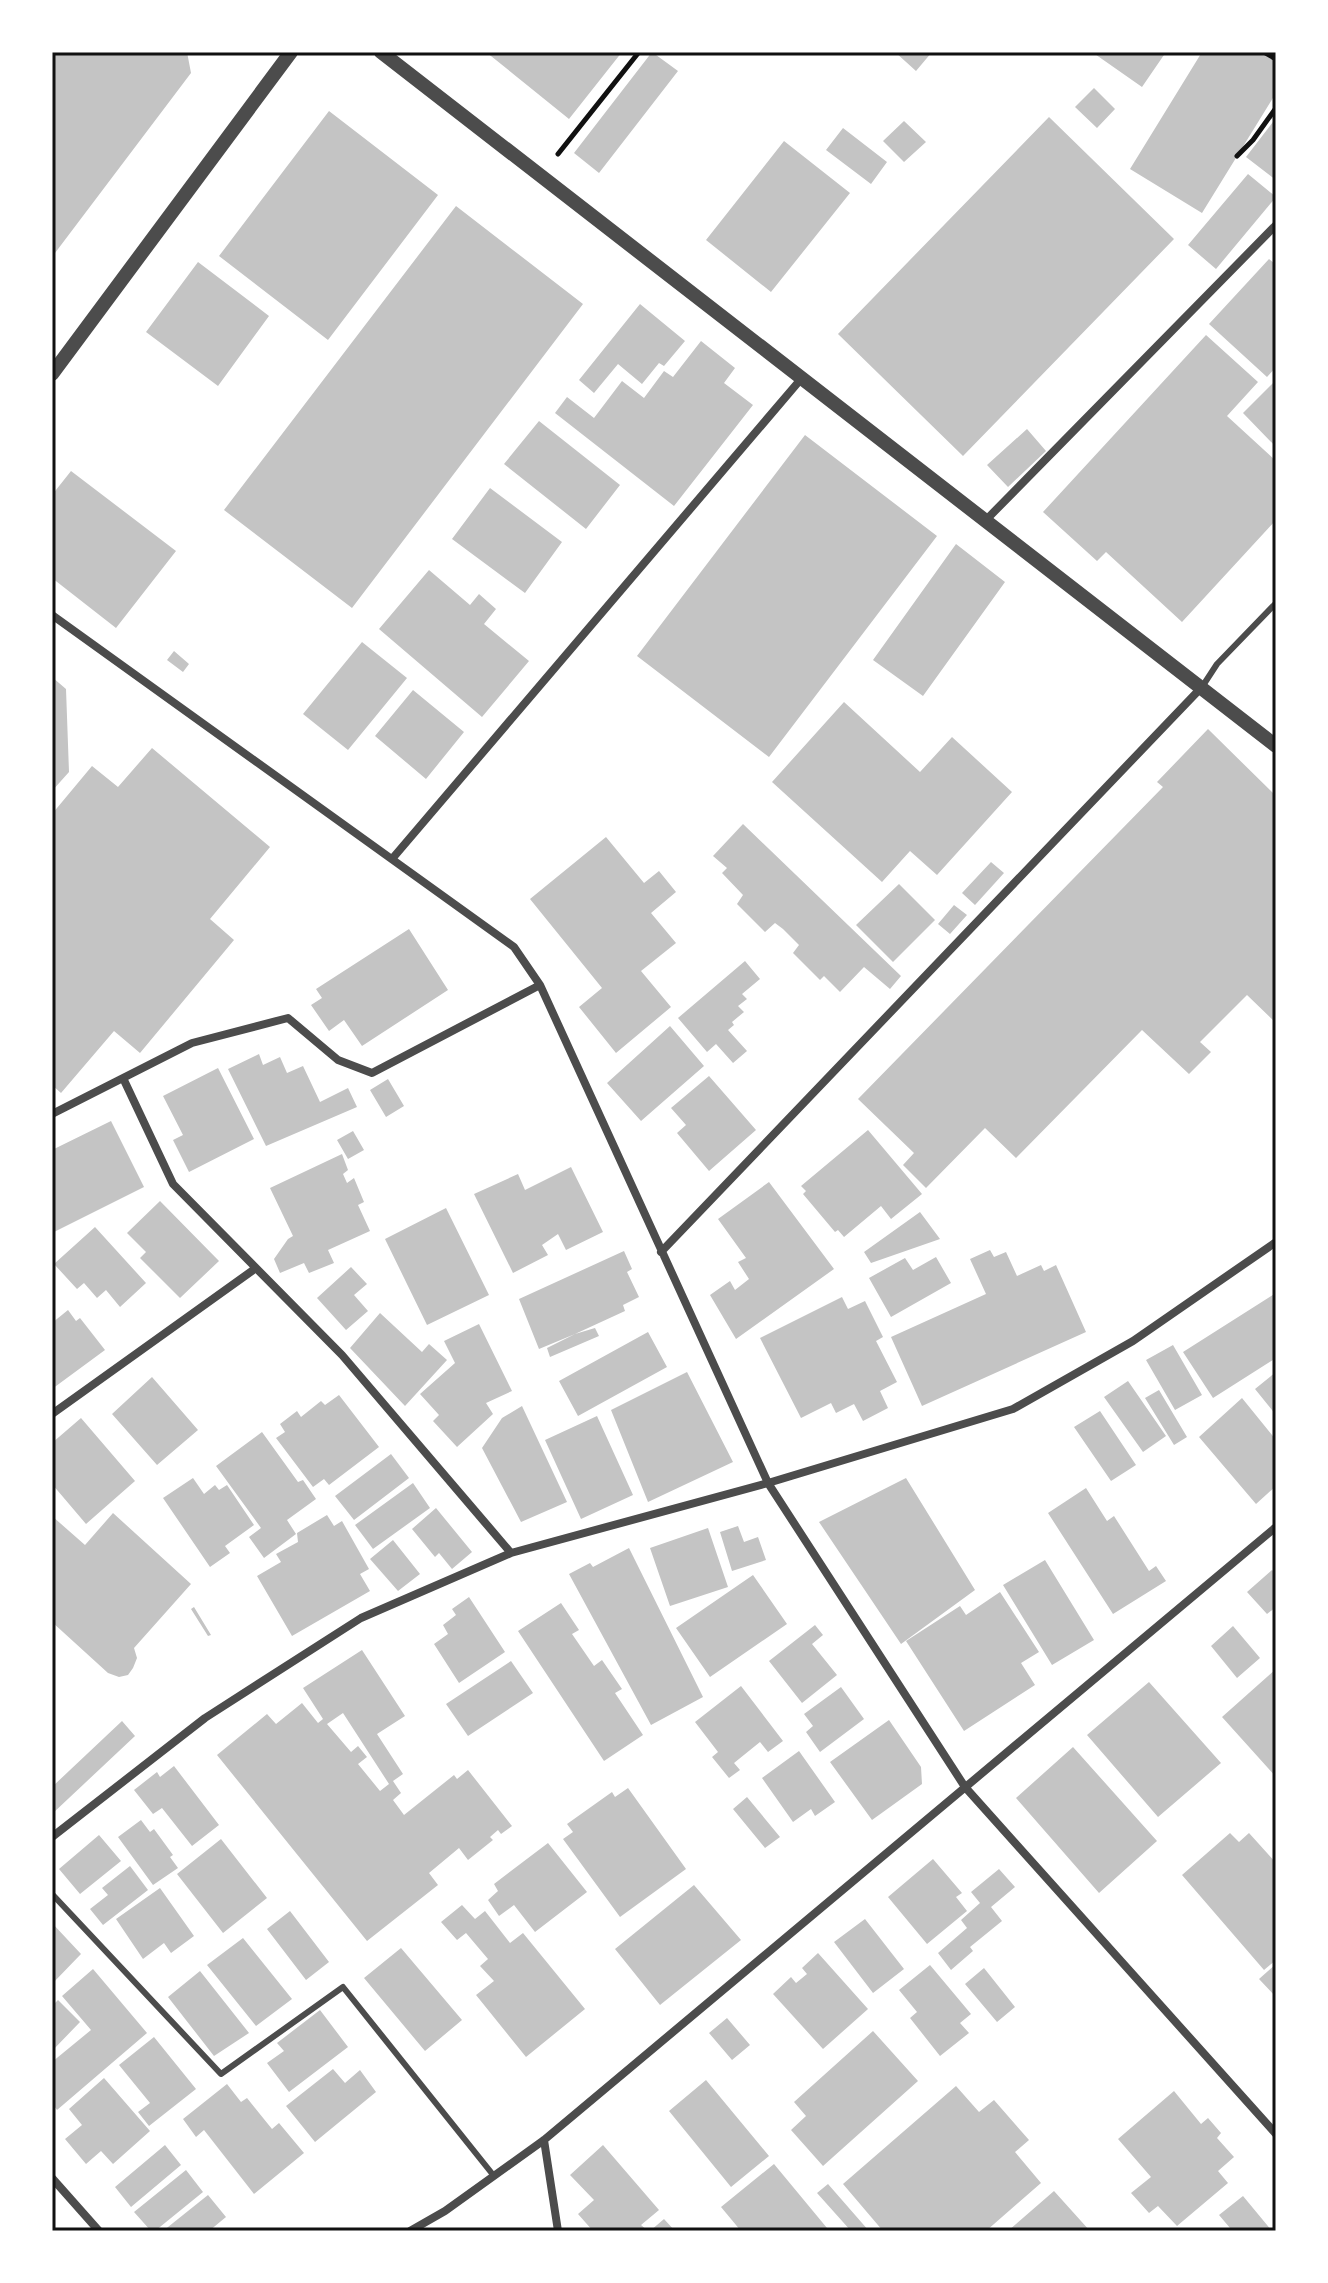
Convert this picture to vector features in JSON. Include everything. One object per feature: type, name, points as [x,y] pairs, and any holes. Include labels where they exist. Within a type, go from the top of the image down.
[{"type":"street","points":[[52,374],[291,52]]},
{"type":"street","points":[[381,52],[1276,746]]},
{"type":"street","points":[[985,522],[1276,225]]},
{"type":"street","points":[[392,859],[801,379]]},
{"type":"street","points":[[52,615],[514,947],[540,985],[768,1483],[965,1787],[1276,2134]]},
{"type":"street","points":[[661,1252],[1200,689]]},
{"type":"street","points":[[52,1114],[192,1043],[288,1018],[338,1060],[372,1073],[540,985]]},
{"type":"street","points":[[123,1078],[173,1184],[342,1355],[511,1553]]},
{"type":"street","points":[[52,1837],[205,1718],[361,1618],[511,1553],[768,1483],[1013,1409],[1133,1341],[1276,1242]]},
{"type":"street","points":[[52,1414],[256,1268]]},
{"type":"street","points":[[410,2231],[445,2211],[544,2140],[1276,1527]]},
{"type":"street","points":[[544,2140],[558,2231]]},
{"type":"street","points":[[52,2178],[99,2231]]},
{"type":"lane","points":[[1200,689],[1217,664],[1276,603]]},
{"type":"lane","points":[[52,1894],[221,2074],[343,1987],[494,2176]]},
{"type":"path","points":[[557,154],[639,52]]},
{"type":"path","points":[[1264,52],[1276,59]]},
{"type":"path","points":[[1237,156],[1276,108]]},
{"type":"building","points":[[52,52],[187,52],[191,73],[52,257]]},
{"type":"building","points":[[486,52],[622,52],[569,119]]},
{"type":"building","points":[[652,52],[678,71],[599,173],[574,153]]},
{"type":"building","points":[[895,52],[932,52],[916,71]]},
{"type":"building","points":[[1092,52],[1166,52],[1142,87]]},
{"type":"building","points":[[1202,52],[1276,52],[1276,93],[1202,213],[1130,169]]},
{"type":"building","points":[[1094,88],[1115,109],[1097,128],[1075,107]]},
{"type":"building","points":[[329,111],[438,195],[328,340],[219,256]]},
{"type":"building","points":[[1049,117],[1174,239],[963,456],[838,334]]},
{"type":"building","points":[[1276,118],[1276,180],[1246,157]]},
{"type":"building","points":[[904,121],[926,142],[904,162],[883,141]]},
{"type":"building","points":[[843,128],[887,162],[871,184],[826,150]]},
{"type":"building","points":[[784,141],[850,193],[771,292],[706,240]]},
{"type":"building","points":[[1248,174],[1276,197],[1216,269],[1188,245]]},
{"type":"building","points":[[456,206],[583,304],[352,608],[224,510]]},
{"type":"building","points":[[1269,259],[1276,265],[1276,367],[1267,377],[1209,324]]},
{"type":"building","points":[[198,262],[269,316],[218,386],[146,332]]},
{"type":"building","points":[[640,304],[685,341],[664,366],[659,363],[642,384],[618,364],[594,393],[579,380]]},
{"type":"building","points":[[1206,335],[1258,382],[1227,416],[1276,461],[1276,520],[1182,622],[1106,552],[1097,561],[1043,512]]},
{"type":"building","points":[[701,341],[735,368],[724,383],[753,405],[674,506],[555,413],[567,397],[594,418],[622,381],[644,398],[664,371],[673,377]]},
{"type":"building","points":[[1276,380],[1276,447],[1243,413]]},
{"type":"building","points":[[539,421],[620,485],[586,529],[504,464]]},
{"type":"building","points":[[1027,429],[1046,451],[1008,487],[987,465]]},
{"type":"building","points":[[805,435],[937,536],[769,757],[637,656]]},
{"type":"building","points":[[71,471],[176,551],[116,628],[52,578],[52,495]]},
{"type":"building","points":[[490,488],[562,542],[525,593],[452,539]]},
{"type":"building","points":[[956,544],[1005,582],[923,696],[873,660]]},
{"type":"building","points":[[429,570],[470,605],[479,594],[496,609],[484,624],[529,661],[482,717],[379,629]]},
{"type":"building","points":[[362,642],[407,678],[348,750],[303,714]]},
{"type":"building","points":[[174,651],[189,664],[183,672],[167,660]]},
{"type":"building","points":[[52,677],[66,689],[69,772],[52,791]]},
{"type":"building","points":[[413,690],[464,732],[426,779],[375,736]]},
{"type":"building","points":[[844,702],[920,772],[952,737],[1012,792],[937,875],[910,851],[882,882],[772,782]]},
{"type":"building","points":[[1208,729],[1276,796],[1276,1023],[1247,995],[1200,1042],[1211,1052],[1189,1074],[1142,1030],[1016,1158],[985,1128],[926,1188],[903,1165],[914,1153],[858,1099],[1163,787],[1157,782]]},
{"type":"building","points":[[152,748],[270,847],[210,919],[234,940],[140,1053],[114,1031],[61,1093],[52,1085],[52,814],[92,766],[118,787]]},
{"type":"building","points":[[743,824],[901,976],[890,989],[864,967],[840,992],[824,976],[820,980],[793,953],[799,945],[783,929],[775,923],[765,932],[737,904],[743,895],[722,873],[727,868],[713,856]]},
{"type":"building","points":[[606,837],[644,883],[659,871],[676,892],[651,913],[676,943],[641,971],[671,1007],[616,1053],[579,1007],[602,988],[530,899]]},
{"type":"building","points":[[991,862],[1004,873],[975,905],[962,893]]},
{"type":"building","points":[[899,884],[935,920],[893,962],[856,925]]},
{"type":"building","points":[[954,905],[967,915],[950,934],[938,924]]},
{"type":"building","points":[[409,929],[448,990],[362,1046],[344,1020],[329,1031],[311,1005],[322,998],[316,989]]},
{"type":"building","points":[[745,961],[760,979],[742,994],[747,999],[738,1006],[744,1012],[728,1030],[747,1051],[733,1063],[716,1044],[707,1052],[678,1018]]},
{"type":"building","points":[[670,1026],[704,1066],[641,1121],[607,1083]]},
{"type":"building","points":[[259,1054],[263,1065],[280,1057],[287,1073],[303,1066],[320,1102],[348,1088],[357,1107],[266,1146],[228,1069]]},
{"type":"building","points":[[218,1068],[254,1139],[189,1172],[173,1140],[183,1135],[163,1096]]},
{"type":"building","points":[[709,1076],[756,1130],[709,1171],[677,1133],[686,1125],[671,1108]]},
{"type":"building","points":[[388,1079],[404,1106],[386,1117],[370,1090]]},
{"type":"building","points":[[111,1121],[144,1187],[52,1233],[52,1150]]},
{"type":"building","points":[[868,1130],[922,1194],[891,1219],[881,1206],[844,1237],[838,1230],[835,1232],[803,1194],[806,1191],[801,1186]]},
{"type":"building","points":[[353,1131],[364,1150],[348,1159],[337,1140]]},
{"type":"building","points":[[342,1154],[348,1170],[343,1174],[347,1183],[354,1178],[364,1202],[358,1205],[370,1231],[328,1250],[334,1263],[309,1273],[304,1263],[280,1273],[274,1259],[293,1236],[270,1188]]},
{"type":"building","points":[[571,1167],[603,1232],[566,1250],[558,1234],[542,1245],[548,1255],[513,1273],[474,1194],[518,1174],[525,1190]]},
{"type":"building","points":[[769,1182],[834,1269],[736,1339],[710,1295],[730,1281],[735,1290],[749,1279],[738,1262],[746,1258],[718,1219]]},
{"type":"building","points":[[160,1201],[219,1261],[180,1298],[140,1258],[146,1252],[127,1233]]},
{"type":"building","points":[[446,1208],[489,1295],[427,1325],[385,1239]]},
{"type":"building","points":[[920,1212],[940,1239],[871,1263],[864,1252]]},
{"type":"building","points":[[95,1227],[146,1283],[120,1307],[106,1290],[97,1298],[84,1283],[77,1289],[54,1264]]},
{"type":"building","points":[[990,1250],[994,1257],[1006,1252],[1017,1276],[1041,1265],[1044,1271],[1056,1265],[1086,1332],[922,1406],[891,1337],[986,1294],[970,1259]]},
{"type":"building","points":[[624,1251],[632,1269],[627,1272],[639,1297],[623,1305],[625,1311],[539,1349],[519,1299]]},
{"type":"building","points":[[936,1257],[951,1283],[891,1317],[869,1278],[905,1258],[913,1270]]},
{"type":"building","points":[[351,1267],[367,1284],[354,1295],[368,1311],[346,1330],[317,1298]]},
{"type":"building","points":[[1276,1293],[1276,1358],[1213,1398],[1183,1352]]},
{"type":"building","points":[[842,1297],[848,1309],[865,1301],[883,1337],[876,1341],[897,1382],[880,1391],[888,1408],[863,1421],[854,1404],[836,1413],[831,1403],[801,1418],[760,1338]]},
{"type":"building","points":[[68,1310],[76,1321],[80,1318],[105,1350],[52,1389],[52,1323]]},
{"type":"building","points":[[380,1313],[422,1352],[429,1344],[447,1360],[405,1406],[350,1348]]},
{"type":"building","points":[[479,1324],[512,1391],[486,1403],[493,1414],[457,1447],[433,1421],[439,1415],[420,1394],[455,1363],[444,1341]]},
{"type":"building","points":[[595,1328],[599,1336],[550,1357],[547,1348]]},
{"type":"building","points":[[648,1332],[667,1367],[578,1416],[559,1381]]},
{"type":"building","points":[[1173,1345],[1202,1395],[1175,1410],[1146,1360]]},
{"type":"building","points":[[687,1372],[733,1462],[648,1502],[611,1410]]},
{"type":"building","points":[[1276,1372],[1276,1415],[1255,1389]]},
{"type":"building","points":[[152,1377],[198,1430],[157,1465],[112,1414]]},
{"type":"building","points":[[1128,1381],[1166,1436],[1143,1452],[1104,1397]]},
{"type":"building","points":[[1159,1390],[1187,1437],[1174,1445],[1145,1398]]},
{"type":"building","points":[[339,1395],[379,1447],[329,1485],[324,1479],[313,1487],[276,1438],[285,1432],[280,1424],[297,1411],[301,1417],[321,1401],[325,1405]]},
{"type":"building","points":[[1242,1398],[1276,1440],[1276,1486],[1256,1504],[1199,1437]]},
{"type":"building","points":[[522,1406],[567,1502],[521,1522],[482,1448],[502,1418]]},
{"type":"building","points":[[1100,1411],[1136,1465],[1111,1481],[1074,1427]]},
{"type":"building","points":[[597,1416],[633,1495],[581,1519],[545,1440]]},
{"type":"building","points":[[81,1418],[135,1481],[86,1524],[52,1484],[52,1443]]},
{"type":"building","points":[[262,1432],[298,1482],[303,1480],[316,1499],[287,1520],[296,1534],[264,1558],[249,1537],[261,1528],[216,1466]]},
{"type":"building","points":[[391,1454],[409,1478],[354,1520],[335,1496]]},
{"type":"building","points":[[193,1478],[204,1494],[215,1485],[219,1490],[227,1485],[254,1525],[225,1546],[230,1553],[210,1567],[163,1498]]},
{"type":"building","points":[[906,1478],[975,1590],[901,1644],[819,1522]]},
{"type":"building","points":[[413,1483],[430,1508],[373,1549],[355,1525]]},
{"type":"building","points":[[1086,1488],[1107,1521],[1114,1516],[1149,1571],[1156,1566],[1166,1581],[1113,1614],[1048,1513]]},
{"type":"building","points":[[436,1508],[472,1552],[452,1569],[439,1553],[435,1557],[412,1529]]},
{"type":"building","points":[[113,1513],[191,1584],[134,1648],[137,1658],[128,1675],[119,1677],[108,1673],[52,1622],[52,1516],[85,1545]]},
{"type":"building","points":[[327,1515],[334,1526],[342,1521],[369,1569],[360,1574],[370,1591],[292,1636],[257,1576],[281,1562],[276,1554],[298,1542],[297,1533]]},
{"type":"building","points":[[738,1526],[744,1542],[758,1537],[766,1560],[732,1571],[720,1532]]},
{"type":"building","points":[[708,1528],[728,1587],[670,1606],[650,1548]]},
{"type":"building","points":[[393,1540],[420,1574],[398,1591],[370,1559]]},
{"type":"building","points":[[629,1548],[703,1697],[651,1725],[569,1574],[590,1563],[593,1567]]},
{"type":"building","points":[[1045,1560],[1094,1640],[1052,1665],[1003,1585]]},
{"type":"building","points":[[1272,1570],[1276,1574],[1276,1607],[1267,1614],[1247,1592]]},
{"type":"building","points":[[753,1575],[787,1624],[710,1677],[676,1628]]},
{"type":"building","points":[[1000,1592],[1039,1652],[1021,1663],[1035,1685],[964,1731],[906,1641],[960,1606],[966,1615]]},
{"type":"building","points":[[469,1597],[505,1652],[459,1683],[434,1644],[448,1634],[443,1625],[456,1615],[452,1609]]},
{"type":"building","points":[[561,1603],[579,1630],[572,1634],[594,1666],[602,1660],[622,1689],[615,1693],[643,1735],[604,1761],[518,1631]]},
{"type":"building","points":[[194,1607],[211,1635],[208,1636],[191,1609]]},
{"type":"building","points":[[815,1625],[823,1635],[812,1644],[837,1675],[802,1703],[769,1661]]},
{"type":"building","points":[[1233,1626],[1260,1658],[1237,1678],[1211,1646]]},
{"type":"building","points":[[362,1650],[405,1716],[377,1734],[403,1774],[393,1781],[401,1793],[393,1800],[404,1815],[454,1775],[457,1779],[468,1770],[512,1826],[501,1834],[498,1830],[490,1837],[493,1840],[468,1860],[459,1848],[429,1873],[438,1885],[367,1941],[217,1755],[267,1714],[276,1724],[302,1703],[318,1723],[323,1719],[303,1688]],"holes":[[[343,1713],[389,1784],[380,1791],[358,1764],[367,1757],[358,1746],[351,1752],[327,1724]]]},
{"type":"building","points":[[511,1661],[533,1693],[468,1736],[446,1704]]},
{"type":"building","points":[[1276,1669],[1276,1777],[1222,1717]]},
{"type":"building","points":[[1149,1682],[1221,1763],[1158,1817],[1087,1735]]},
{"type":"building","points":[[741,1686],[783,1741],[768,1752],[760,1742],[734,1763],[740,1770],[729,1778],[712,1757],[718,1752],[695,1722]]},
{"type":"building","points":[[841,1687],[864,1719],[820,1752],[806,1732],[813,1726],[804,1714]]},
{"type":"building","points":[[889,1720],[921,1767],[922,1784],[872,1820],[830,1762]]},
{"type":"building","points":[[122,1721],[135,1736],[52,1814],[52,1787]]},
{"type":"building","points":[[1073,1747],[1157,1841],[1099,1893],[1016,1798]]},
{"type":"building","points":[[799,1751],[835,1802],[815,1816],[811,1809],[793,1822],[762,1778]]},
{"type":"building","points":[[174,1766],[219,1825],[192,1846],[162,1808],[153,1814],[134,1790],[157,1772],[160,1777]]},
{"type":"building","points":[[628,1788],[686,1869],[620,1917],[563,1839],[573,1832],[567,1824],[612,1792],[615,1797]]},
{"type":"building","points":[[747,1797],[780,1837],[765,1848],[733,1809]]},
{"type":"building","points":[[141,1820],[150,1832],[154,1829],[173,1855],[170,1857],[178,1868],[153,1885],[118,1837]]},
{"type":"building","points":[[1230,1833],[1239,1842],[1249,1833],[1276,1863],[1276,1960],[1264,1970],[1182,1875]]},
{"type":"building","points":[[99,1835],[121,1861],[80,1894],[59,1869]]},
{"type":"building","points":[[221,1839],[267,1898],[223,1933],[177,1874]]},
{"type":"building","points":[[548,1843],[587,1892],[535,1932],[514,1905],[499,1916],[488,1900],[498,1891],[494,1884]]},
{"type":"building","points":[[933,1859],[962,1893],[956,1897],[967,1911],[927,1944],[888,1897]]},
{"type":"building","points":[[130,1866],[148,1890],[103,1925],[90,1909],[108,1895],[102,1888]]},
{"type":"building","points":[[999,1869],[1015,1887],[991,1907],[1002,1921],[970,1947],[973,1951],[951,1970],[938,1953],[967,1928],[961,1920],[980,1903],[971,1892]]},
{"type":"building","points":[[694,1885],[741,1940],[660,2005],[615,1949]]},
{"type":"building","points":[[160,1888],[194,1936],[171,1953],[164,1943],[143,1959],[116,1919]]},
{"type":"building","points":[[462,1905],[475,1919],[485,1911],[510,1943],[523,1933],[585,2009],[526,2057],[476,1995],[494,1981],[480,1966],[488,1959],[466,1933],[457,1940],[441,1922]]},
{"type":"building","points":[[290,1911],[329,1962],[306,1980],[267,1929]]},
{"type":"building","points":[[865,1919],[904,1969],[873,1993],[834,1942]]},
{"type":"building","points":[[52,1923],[81,1954],[52,1984]]},
{"type":"building","points":[[243,1938],[292,1999],[256,2026],[207,1965]]},
{"type":"building","points":[[401,1948],[462,2020],[425,2051],[364,1978]]},
{"type":"building","points":[[818,1953],[868,2009],[823,2049],[773,1994],[791,1977],[796,1983],[807,1974],[802,1968]]},
{"type":"building","points":[[1276,1964],[1276,1997],[1259,1979]]},
{"type":"building","points":[[930,1965],[971,2014],[960,2023],[969,2033],[940,2056],[910,2018],[917,2012],[899,1990]]},
{"type":"building","points":[[984,1968],[1015,2007],[997,2022],[965,1984]]},
{"type":"building","points":[[93,1969],[147,2033],[57,2110],[52,2103],[52,2062],[91,2030],[62,1996]]},
{"type":"building","points":[[200,1971],[249,2033],[214,2056],[168,1997]]},
{"type":"building","points":[[58,2000],[80,2022],[52,2051],[52,2006]]},
{"type":"building","points":[[320,2010],[348,2047],[289,2092],[267,2063],[284,2051],[277,2043]]},
{"type":"building","points":[[727,2018],[750,2045],[732,2060],[709,2033]]},
{"type":"building","points":[[873,2031],[918,2081],[823,2166],[791,2130],[806,2116],[794,2102]]},
{"type":"building","points":[[154,2037],[196,2089],[149,2126],[138,2112],[150,2103],[119,2065]]},
{"type":"building","points":[[333,2069],[345,2083],[360,2070],[376,2092],[315,2142],[286,2106]]},
{"type":"building","points":[[104,2078],[150,2131],[113,2164],[101,2151],[86,2164],[65,2139],[82,2125],[69,2109]]},
{"type":"building","points":[[706,2080],[769,2156],[731,2187],[669,2111]]},
{"type":"building","points":[[227,2084],[241,2102],[247,2098],[272,2129],[279,2123],[304,2153],[254,2194],[204,2130],[196,2137],[183,2119]]},
{"type":"building","points":[[956,2086],[979,2112],[994,2100],[1029,2140],[1015,2152],[1041,2183],[986,2231],[883,2231],[843,2184]]},
{"type":"building","points":[[1174,2091],[1201,2124],[1208,2118],[1221,2133],[1217,2138],[1234,2157],[1218,2171],[1228,2183],[1177,2226],[1158,2206],[1149,2213],[1131,2193],[1151,2177],[1118,2139]]},
{"type":"building","points":[[165,2145],[181,2165],[131,2207],[115,2187]]},
{"type":"building","points":[[603,2145],[659,2210],[641,2225],[648,2231],[593,2231],[578,2214],[594,2200],[570,2175]]},
{"type":"building","points":[[774,2164],[827,2228],[823,2231],[741,2231],[721,2207]]},
{"type":"building","points":[[186,2170],[203,2192],[155,2231],[151,2231],[134,2212]]},
{"type":"building","points":[[828,2184],[869,2231],[851,2231],[817,2193]]},
{"type":"building","points":[[1054,2191],[1090,2231],[1008,2231]]},
{"type":"building","points":[[208,2195],[226,2217],[209,2231],[163,2231]]},
{"type":"building","points":[[1243,2196],[1272,2231],[1226,2231],[1230,2228],[1219,2215]]},
{"type":"building","points":[[664,2219],[675,2231],[650,2231]]}]
